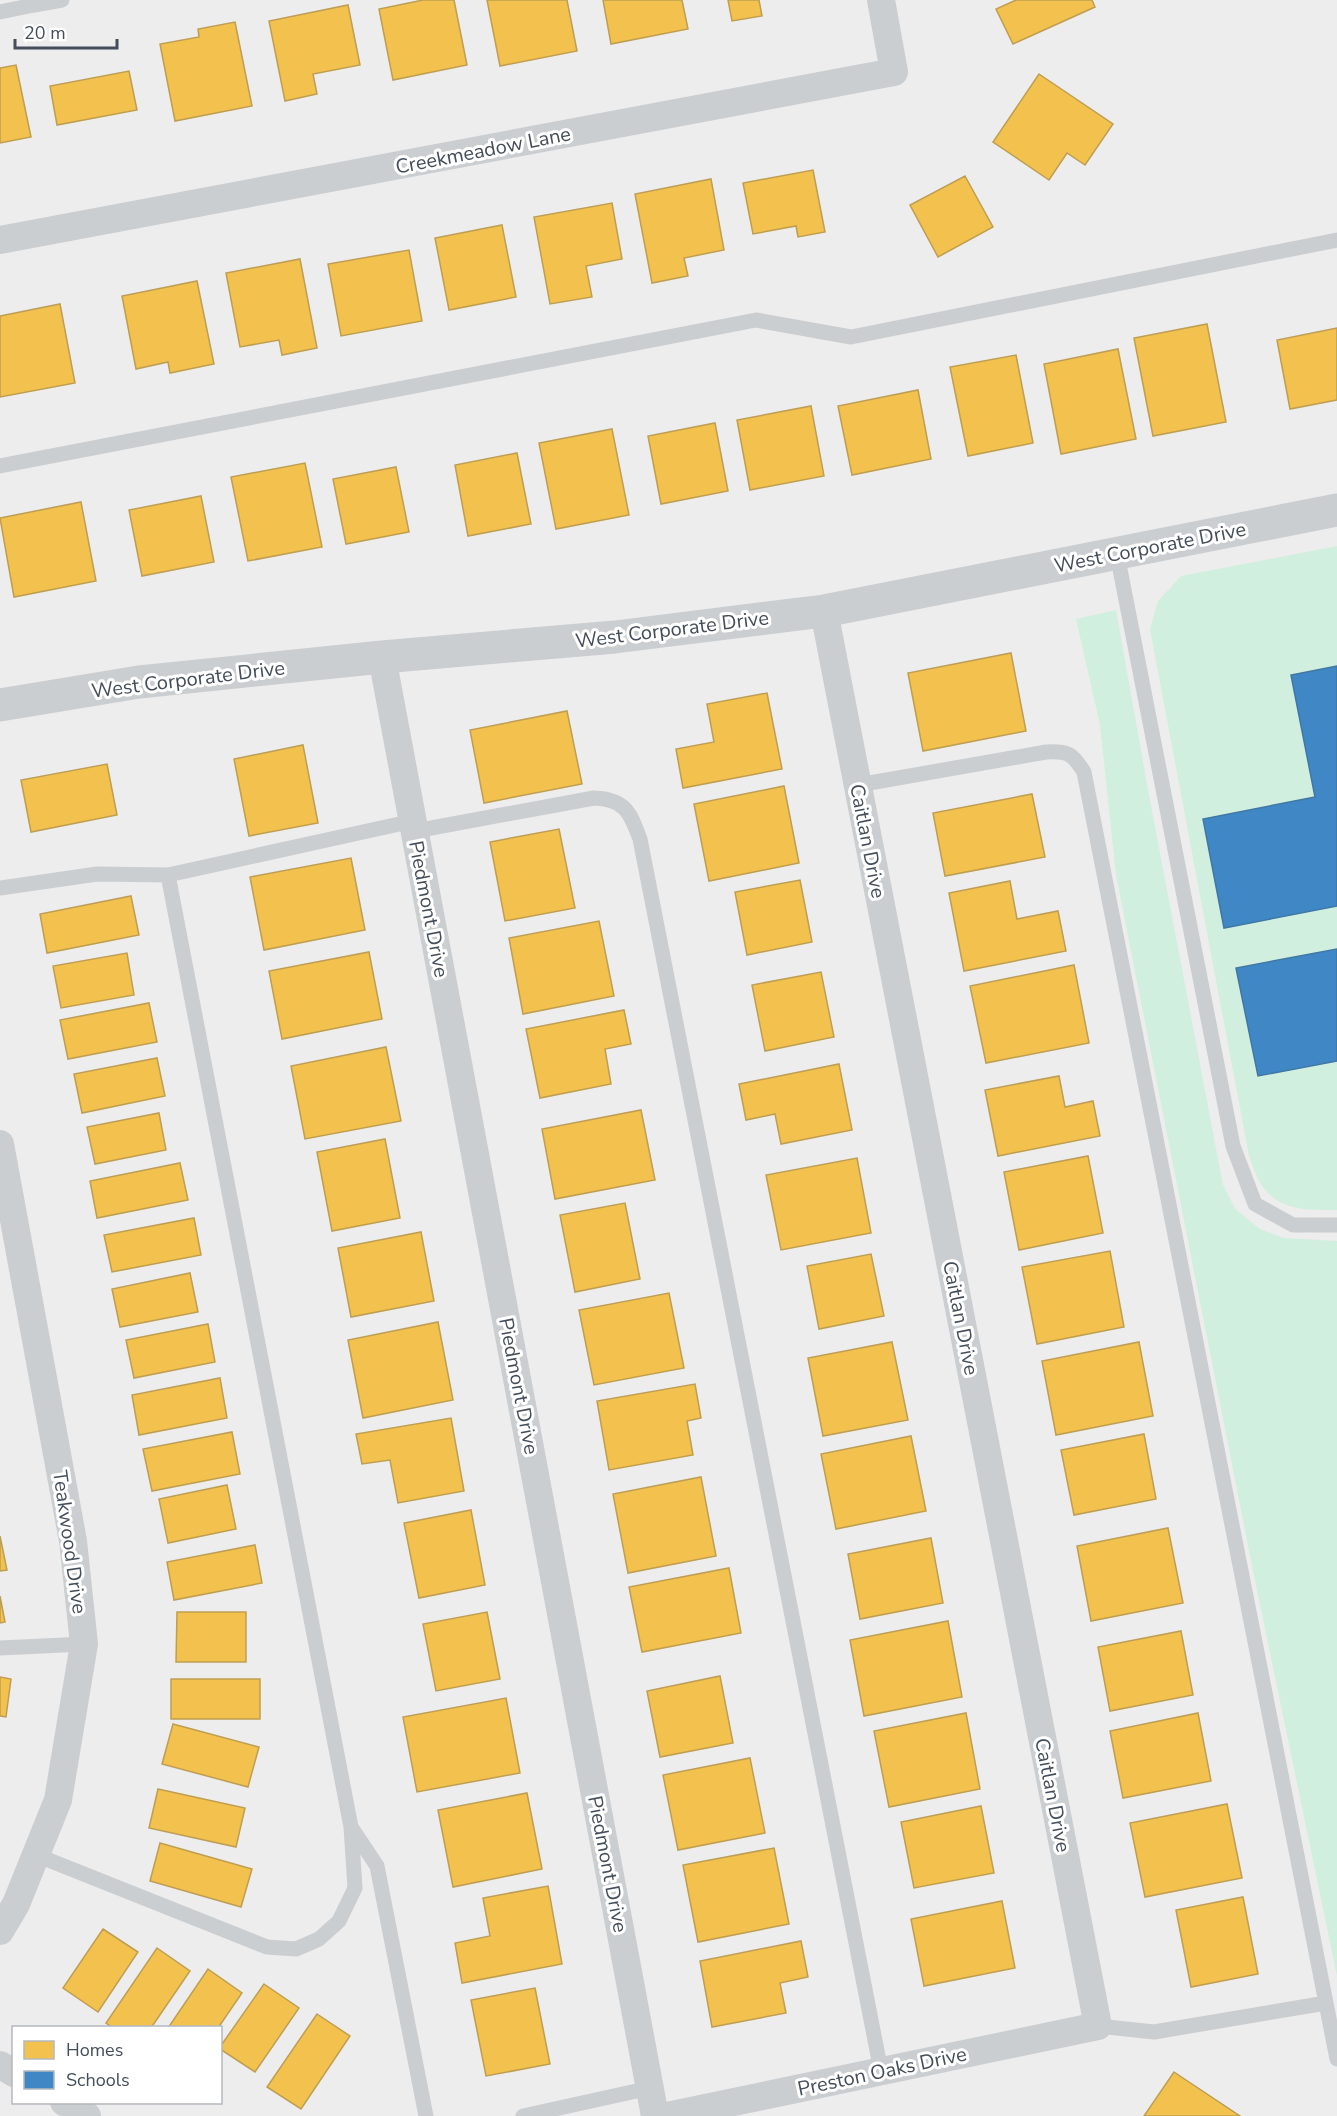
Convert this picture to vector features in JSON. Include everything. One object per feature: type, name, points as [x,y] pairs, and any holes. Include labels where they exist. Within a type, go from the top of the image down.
[{"type":"street","name":"Creekmeadow Lane","points":[[0,240],[894,72],[881,0]]},
{"type":"street","name":"West Corporate Drive","points":[[0,705],[139,682],[382,657],[615,637],[824,610],[1337,510]]},
{"type":"street","name":"Caitlan Drive","points":[[824,610],[1098,2026]]},
{"type":"street","name":"Piedmont Drive","points":[[382,657],[655,2116]]},
{"type":"street","name":"Teakwood Drive","points":[[0,1144],[73,1541],[84,1644],[58,1800],[16,1904],[0,1931]]},
{"type":"street","name":"Preston Oaks Drive","points":[[667,2116],[1098,2026]]},
{"type":"street","points":[[66,2104],[87,2116]]},
{"type":"lane","points":[[0,12],[34,3],[62,0]]},
{"type":"lane","points":[[0,466],[756,320],[851,337],[1337,240]]},
{"type":"lane","points":[[1117,554],[1233,1146],[1255,1204],[1293,1225],[1337,1225]]},
{"type":"lane","points":[[858,785],[1046,752],[1064,751],[1075,758],[1084,772],[1337,2059]]},
{"type":"lane","points":[[0,888],[97,874],[168,875],[414,826],[594,798],[611,799],[625,807],[634,821],[645,862],[881,2071]]},
{"type":"lane","points":[[36,1855],[267,1947],[296,1949],[319,1939],[339,1921],[355,1888],[351,1827],[168,875]]},
{"type":"lane","points":[[0,1648],[84,1644]]},
{"type":"lane","points":[[351,1827],[377,1866],[426,2116]]},
{"type":"lane","points":[[1098,2026],[1154,2032],[1326,2003]]},
{"type":"lane","points":[[523,2116],[650,2088]]},
{"type":"green space","points":[[1337,546],[1337,1210],[1317,1210],[1287,1205],[1270,1195],[1259,1180],[1249,1156],[1150,629],[1158,601],[1181,576]]},
{"type":"green space","points":[[1116,610],[1223,1185],[1236,1210],[1260,1229],[1284,1238],[1337,1241],[1337,1976],[1253,1571],[1116,875],[1100,725],[1076,619]]},
{"type":"building: Homes","points":[[423,0],[454,0],[467,65],[393,80],[379,9]]},
{"type":"building: Homes","points":[[487,0],[567,0],[577,51],[500,66]]},
{"type":"building: Homes","points":[[603,0],[682,0],[688,29],[611,44]]},
{"type":"building: Homes","points":[[728,0],[759,0],[762,16],[732,21]]},
{"type":"building: Homes","points":[[1016,0],[1092,0],[1095,7],[1013,44],[996,9]]},
{"type":"building: Homes","points":[[348,5],[360,65],[313,74],[317,94],[285,101],[269,21]]},
{"type":"building: Homes","points":[[235,22],[252,106],[175,121],[160,44],[199,37],[198,29]]},
{"type":"building: Homes","points":[[16,65],[31,137],[0,143],[0,68]]},
{"type":"building: Homes","points":[[129,71],[137,110],[57,125],[50,86]]},
{"type":"building: Homes","points":[[1039,74],[1113,124],[1085,165],[1067,153],[1049,180],[993,142]]},
{"type":"building: Homes","points":[[813,170],[825,232],[798,237],[796,226],[753,234],[743,183]]},
{"type":"building: Homes","points":[[965,176],[993,227],[938,257],[910,205]]},
{"type":"building: Homes","points":[[711,179],[724,250],[684,258],[688,276],[652,283],[635,194]]},
{"type":"building: Homes","points":[[612,203],[622,259],[586,266],[592,297],[550,304],[534,217]]},
{"type":"building: Homes","points":[[502,225],[516,297],[449,310],[435,238]]},
{"type":"building: Homes","points":[[409,250],[422,321],[341,336],[328,264]]},
{"type":"building: Homes","points":[[300,259],[317,348],[282,355],[279,340],[240,347],[226,273]]},
{"type":"building: Homes","points":[[197,281],[214,364],[170,373],[168,362],[136,369],[122,296]]},
{"type":"building: Homes","points":[[60,304],[75,383],[0,397],[0,316]]},
{"type":"building: Homes","points":[[1207,324],[1226,422],[1153,436],[1134,338]]},
{"type":"building: Homes","points":[[1337,328],[1337,400],[1290,409],[1277,340]]},
{"type":"building: Homes","points":[[1118,349],[1136,439],[1061,454],[1044,364]]},
{"type":"building: Homes","points":[[1016,355],[1033,443],[968,456],[950,367]]},
{"type":"building: Homes","points":[[918,390],[931,459],[852,475],[838,406]]},
{"type":"building: Homes","points":[[811,406],[824,476],[750,490],[737,420]]},
{"type":"building: Homes","points":[[715,423],[728,491],[661,504],[648,436]]},
{"type":"building: Homes","points":[[612,429],[629,515],[556,529],[539,443]]},
{"type":"building: Homes","points":[[517,453],[531,524],[468,536],[455,465]]},
{"type":"building: Homes","points":[[305,463],[322,547],[248,561],[231,477]]},
{"type":"building: Homes","points":[[396,467],[409,532],[346,544],[333,479]]},
{"type":"building: Homes","points":[[201,496],[214,562],[142,576],[129,510]]},
{"type":"building: Homes","points":[[81,502],[96,581],[14,597],[0,518]]},
{"type":"building: Homes","points":[[1011,653],[1026,731],[923,751],[908,673]]},
{"type":"building: Homes","points":[[767,693],[782,769],[683,788],[676,749],[714,742],[707,704]]},
{"type":"building: Homes","points":[[567,711],[582,784],[484,803],[470,730]]},
{"type":"building: Homes","points":[[303,745],[318,823],[249,836],[234,759]]},
{"type":"building: Homes","points":[[107,764],[117,815],[31,832],[21,780]]},
{"type":"building: Homes","points":[[784,786],[799,863],[709,881],[694,804]]},
{"type":"building: Homes","points":[[1032,794],[1045,857],[945,876],[933,813]]},
{"type":"building: Homes","points":[[559,829],[575,908],[505,921],[490,842]]},
{"type":"building: Homes","points":[[351,858],[365,930],[264,950],[250,877]]},
{"type":"building: Homes","points":[[800,880],[812,942],[747,955],[735,892]]},
{"type":"building: Homes","points":[[1010,881],[1017,919],[1058,911],[1066,951],[964,971],[949,893]]},
{"type":"building: Homes","points":[[131,896],[139,935],[47,953],[40,914]]},
{"type":"building: Homes","points":[[599,921],[614,996],[523,1014],[509,938]]},
{"type":"building: Homes","points":[[369,952],[382,1019],[282,1039],[269,971]]},
{"type":"building: Homes","points":[[127,953],[134,995],[61,1008],[53,966]]},
{"type":"building: Homes","points":[[1074,965],[1089,1043],[986,1063],[970,986]]},
{"type":"building: Homes","points":[[821,972],[834,1037],[765,1051],[752,985]]},
{"type":"building: Homes","points":[[149,1003],[157,1042],[68,1059],[60,1020]]},
{"type":"building: Homes","points":[[624,1010],[631,1044],[605,1049],[611,1084],[540,1098],[526,1029]]},
{"type":"building: Homes","points":[[386,1047],[401,1121],[305,1139],[291,1066]]},
{"type":"building: Homes","points":[[157,1058],[165,1096],[82,1113],[74,1074]]},
{"type":"building: Homes","points":[[839,1064],[852,1130],[781,1144],[775,1114],[746,1120],[739,1084]]},
{"type":"building: Homes","points":[[1059,1076],[1065,1107],[1093,1101],[1100,1136],[998,1156],[985,1090]]},
{"type":"building: Homes","points":[[641,1110],[655,1180],[555,1199],[542,1129]]},
{"type":"building: Homes","points":[[159,1113],[166,1150],[95,1164],[87,1127]]},
{"type":"building: Homes","points":[[385,1139],[400,1218],[332,1231],[317,1152]]},
{"type":"building: Homes","points":[[1088,1156],[1103,1233],[1019,1250],[1004,1172]]},
{"type":"building: Homes","points":[[857,1158],[871,1233],[781,1250],[766,1175]]},
{"type":"building: Homes","points":[[180,1163],[188,1200],[97,1218],[90,1181]]},
{"type":"building: Homes","points":[[625,1203],[640,1279],[575,1292],[560,1215]]},
{"type":"building: Homes","points":[[194,1218],[201,1255],[112,1272],[104,1235]]},
{"type":"building: Homes","points":[[421,1232],[434,1301],[351,1317],[338,1248]]},
{"type":"building: Homes","points":[[1110,1251],[1124,1327],[1037,1344],[1022,1267]]},
{"type":"building: Homes","points":[[871,1254],[884,1316],[819,1329],[807,1266]]},
{"type":"building: Homes","points":[[190,1273],[198,1312],[120,1327],[112,1289]]},
{"type":"building: Homes","points":[[669,1293],[684,1368],[594,1385],[579,1310]]},
{"type":"building: Homes","points":[[438,1322],[453,1400],[363,1418],[348,1340]]},
{"type":"building: Homes","points":[[208,1324],[215,1362],[134,1378],[126,1340]]},
{"type":"building: Homes","points":[[892,1342],[908,1420],[823,1436],[808,1358]]},
{"type":"building: Homes","points":[[1139,1342],[1153,1416],[1056,1435],[1042,1361]]},
{"type":"building: Homes","points":[[220,1378],[227,1418],[139,1435],[132,1395]]},
{"type":"building: Homes","points":[[695,1384],[701,1418],[687,1421],[693,1455],[609,1470],[597,1401]]},
{"type":"building: Homes","points":[[451,1418],[464,1491],[398,1503],[390,1460],[362,1464],[356,1434]]},
{"type":"building: Homes","points":[[232,1432],[240,1474],[152,1491],[143,1449]]},
{"type":"building: Homes","points":[[1144,1434],[1156,1499],[1074,1515],[1061,1450]]},
{"type":"building: Homes","points":[[911,1436],[926,1511],[836,1529],[821,1454]]},
{"type":"building: Homes","points":[[701,1477],[716,1556],[628,1573],[613,1494]]},
{"type":"building: Homes","points":[[227,1485],[236,1529],[168,1543],[159,1499]]},
{"type":"building: Homes","points":[[471,1510],[485,1585],[419,1598],[404,1523]]},
{"type":"building: Homes","points":[[1168,1528],[1183,1603],[1091,1621],[1077,1546]]},
{"type":"building: Homes","points":[[0,1536],[7,1570],[0,1571]]},
{"type":"building: Homes","points":[[931,1538],[943,1603],[860,1619],[848,1554]]},
{"type":"building: Homes","points":[[255,1545],[262,1583],[174,1600],[167,1562]]},
{"type":"building: Homes","points":[[729,1568],[741,1633],[642,1652],[629,1587]]},
{"type":"building: Homes","points":[[0,1596],[5,1622],[0,1623]]},
{"type":"building: Homes","points":[[177,1612],[246,1612],[246,1662],[176,1662]]},
{"type":"building: Homes","points":[[487,1612],[500,1679],[436,1691],[423,1624]]},
{"type":"building: Homes","points":[[948,1621],[962,1697],[864,1716],[850,1640]]},
{"type":"building: Homes","points":[[1181,1631],[1193,1695],[1110,1711],[1098,1647]]},
{"type":"building: Homes","points":[[720,1676],[733,1743],[660,1757],[647,1691]]},
{"type":"building: Homes","points":[[0,1677],[11,1679],[6,1717],[0,1716]]},
{"type":"building: Homes","points":[[171,1679],[260,1679],[260,1719],[171,1719]]},
{"type":"building: Homes","points":[[506,1698],[520,1773],[417,1792],[403,1717]]},
{"type":"building: Homes","points":[[966,1713],[980,1789],[889,1807],[874,1731]]},
{"type":"building: Homes","points":[[1198,1713],[1211,1781],[1123,1798],[1110,1731]]},
{"type":"building: Homes","points":[[173,1724],[259,1747],[248,1787],[162,1764]]},
{"type":"building: Homes","points":[[750,1758],[765,1833],[678,1850],[663,1775]]},
{"type":"building: Homes","points":[[158,1789],[245,1808],[236,1847],[149,1828]]},
{"type":"building: Homes","points":[[527,1793],[542,1869],[453,1887],[438,1810]]},
{"type":"building: Homes","points":[[1227,1804],[1242,1878],[1145,1897],[1130,1823]]},
{"type":"building: Homes","points":[[981,1806],[994,1873],[914,1888],[901,1822]]},
{"type":"building: Homes","points":[[160,1843],[252,1869],[241,1907],[150,1881]]},
{"type":"building: Homes","points":[[774,1848],[789,1924],[698,1942],[683,1865]]},
{"type":"building: Homes","points":[[548,1886],[562,1964],[462,1983],[455,1943],[490,1936],[483,1898]]},
{"type":"building: Homes","points":[[1243,1897],[1258,1974],[1191,1987],[1176,1910]]},
{"type":"building: Homes","points":[[1002,1901],[1015,1968],[924,1986],[911,1919]]},
{"type":"building: Homes","points":[[103,1929],[138,1952],[98,2012],[63,1988]]},
{"type":"building: Homes","points":[[801,1941],[808,1977],[780,1983],[786,2013],[712,2027],[700,1961]]},
{"type":"building: Homes","points":[[157,1948],[190,1971],[152,2026],[110,2026],[106,2023]]},
{"type":"building: Homes","points":[[208,1969],[242,1993],[219,2026],[169,2026]]},
{"type":"building: Homes","points":[[264,1984],[299,2008],[255,2072],[222,2050],[222,2044]]},
{"type":"building: Homes","points":[[535,1988],[550,2064],[486,2076],[471,2000]]},
{"type":"building: Homes","points":[[317,2014],[350,2036],[301,2109],[267,2087]]},
{"type":"building: Homes","points":[[1174,2072],[1240,2116],[1144,2116]]},
{"type":"building: Schools","points":[[1337,666],[1337,906],[1224,928],[1203,819],[1315,797],[1291,675]]},
{"type":"building: Schools","points":[[1337,949],[1337,1061],[1258,1076],[1236,968]]}]
